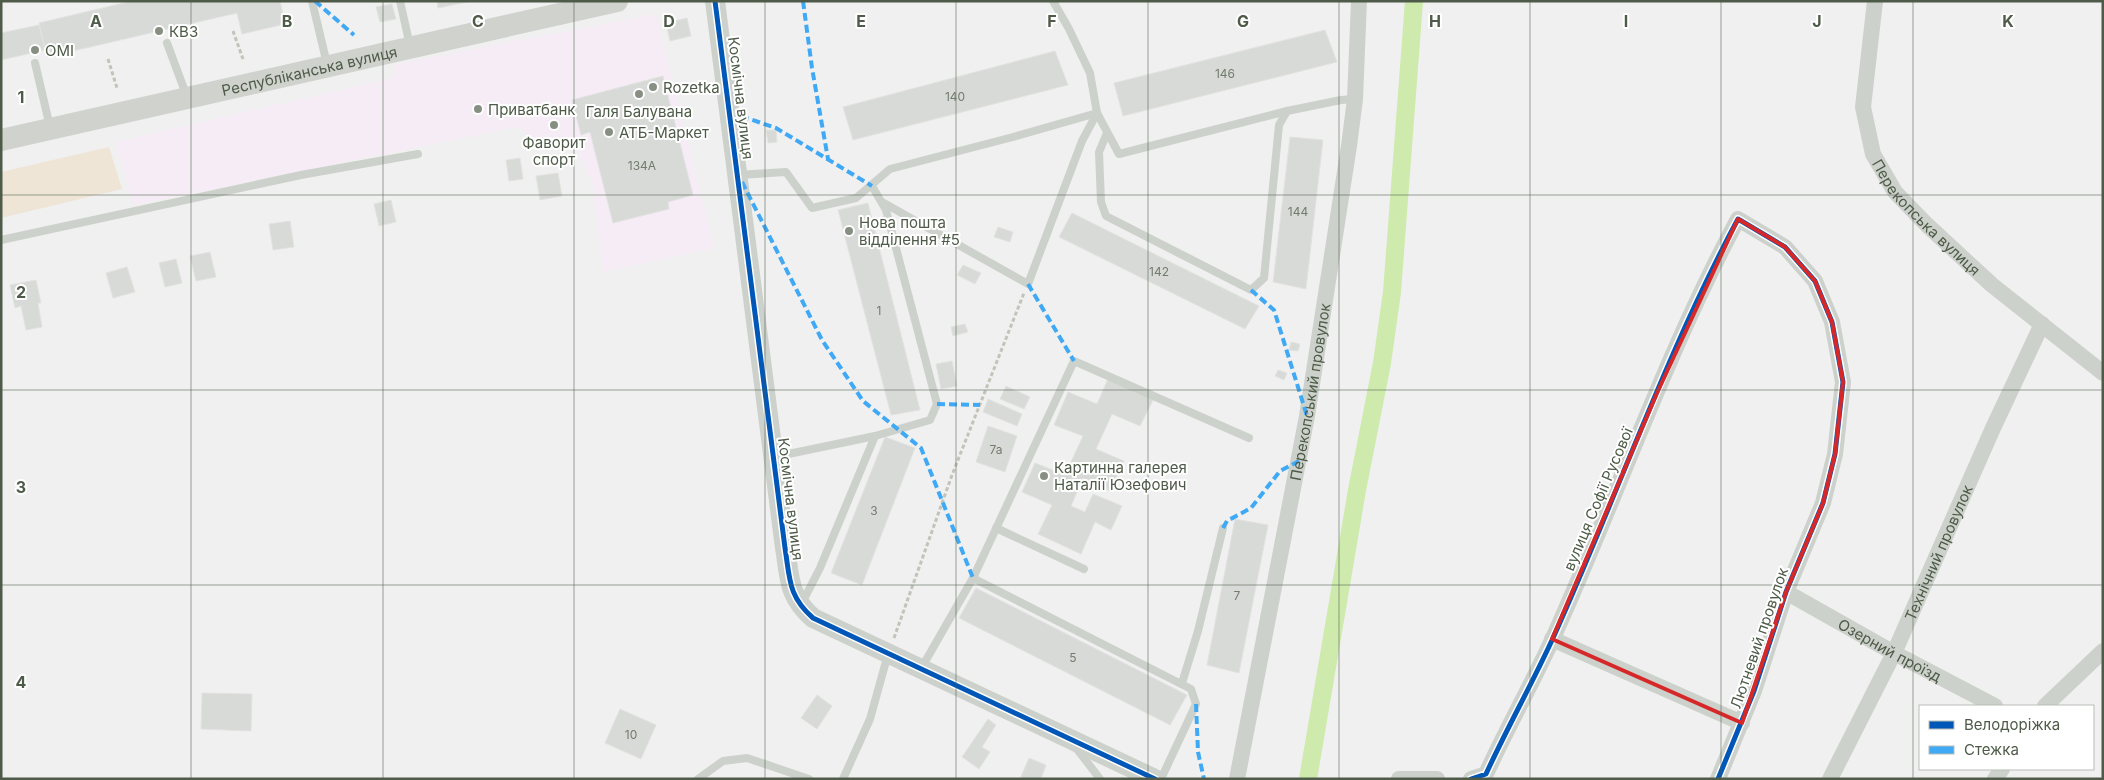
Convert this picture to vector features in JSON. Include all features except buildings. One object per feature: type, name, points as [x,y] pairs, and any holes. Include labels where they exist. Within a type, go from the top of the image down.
[{"type":"main road","name":"Республіканська вулиця","points":[[1,140],[617,1]]},
{"type":"street","name":"Космічна вулиця","points":[[716,1],[791,590],[800,607]]},
{"type":"street","name":"Перекопський провулок","points":[[1237,779],[1307,416],[1355,99],[1359,1]]},
{"type":"street","name":"Перекопська вулиця","points":[[1875,1],[1863,108],[1872,154],[1895,192],[1927,225],[1992,285],[2103,373]]},
{"type":"street","name":"Лютневий провулок","points":[[1718,779],[1754,691],[1786,592],[1823,503],[1835,454],[1842,382],[1832,322],[1815,282],[1785,246],[1738,218]]},
{"type":"street","name":"вулиця Софії Русової","points":[[1471,779],[1486,774],[1552,639],[1680,339],[1712,267],[1738,218]]},
{"type":"street","name":"Технічний провулок","points":[[1830,779],[1894,654],[1993,428],[2042,324]]},
{"type":"street","name":"Озерний проїзд","points":[[1786,592],[1894,654],[1993,705]]},
{"type":"street","points":[[800,607],[813,618],[922,667],[1155,779]]},
{"type":"street","points":[[1552,639],[1742,722]]},
{"type":"street","points":[[2046,705],[2103,650]]},
{"type":"street","points":[[1399,779],[1437,779]]},
{"type":"lane","points":[[312,1],[327,66]]},
{"type":"lane","points":[[400,1],[410,47]]},
{"type":"lane","points":[[1053,1],[1069,29],[1090,74],[1097,113],[1119,154],[1287,111],[1355,99]]},
{"type":"lane","points":[[167,42],[187,98]]},
{"type":"lane","points":[[35,63],[50,129]]},
{"type":"lane","points":[[1107,133],[1099,152],[1101,202],[1106,216],[1251,290],[1264,278],[1279,125],[1287,111]]},
{"type":"lane","points":[[738,175],[786,172],[812,208],[856,198],[890,169],[1097,113]]},
{"type":"lane","points":[[881,201],[1028,284],[1082,141],[1097,113]]},
{"type":"lane","points":[[1,240],[301,176],[418,154]]},
{"type":"lane","points":[[773,457],[875,436],[930,420],[937,404],[886,210],[872,186]]},
{"type":"lane","points":[[922,667],[973,578],[1074,361],[1250,438]]},
{"type":"lane","points":[[800,607],[820,568],[875,436]]},
{"type":"lane","points":[[996,528],[1084,569]]},
{"type":"lane","points":[[1182,683],[1198,632],[1223,528]]},
{"type":"lane","points":[[973,578],[1191,689],[1196,704],[1161,779]]},
{"type":"lane","points":[[843,779],[870,719],[888,653]]},
{"type":"lane","points":[[1068,737],[1100,779]]},
{"type":"lane","points":[[698,779],[723,761],[748,758],[808,779]]},
{"type":"path","points":[[232,30],[243,59]]},
{"type":"path","points":[[108,59],[117,88]]},
{"type":"path","points":[[888,653],[952,475],[1028,284]]},
{"type":"highlighted area","points":[[1738,219],[1785,247],[1815,281],[1832,322],[1843,382],[1835,454],[1823,503],[1786,592],[1742,723],[1552,639],[1657,393]]},
{"type":"shaded area","points":[[656,14],[714,248],[603,272],[592,182],[570,137],[552,144],[547,138],[532,142],[523,129],[517,127],[134,205],[115,142],[392,78],[397,64]]},
{"type":"shaded area","points":[[109,147],[122,189],[1,218],[1,172]]},
{"type":"waterway","points":[[1308,779],[1357,490],[1382,363],[1392,292],[1414,1]]},
{"type":"marked path","points":[[315,1],[354,35]]},
{"type":"marked path","points":[[803,1],[812,68],[828,159]]},
{"type":"marked path","points":[[741,116],[776,128],[872,186]]},
{"type":"marked path","points":[[742,182],[822,340],[863,401],[921,448],[973,578]]},
{"type":"marked path","points":[[1028,284],[1074,361]]},
{"type":"marked path","points":[[1251,290],[1274,310],[1307,416]]},
{"type":"marked path","points":[[937,404],[980,405]]},
{"type":"marked path","points":[[1223,528],[1227,521],[1251,508],[1280,471],[1299,461]]},
{"type":"marked path","points":[[1196,704],[1198,752],[1204,779]]},
{"type":"cycle path","points":[[715,1],[785,548],[789,578],[794,594],[813,618],[1155,779]]},
{"type":"cycle path","points":[[1471,779],[1486,774],[1545,655],[1576,586],[1664,374],[1738,219],[1785,247],[1815,281],[1832,322],[1843,382],[1835,454],[1823,503],[1786,592],[1754,691],[1718,779]]},
{"type":"place","name":"КВЗ","points":[[159,31]]},
{"type":"place","name":"OMI","points":[[35,50]]},
{"type":"place","name":"Rozetka","points":[[653,87]]},
{"type":"place","name":"Галя Балувана","points":[[639,94]]},
{"type":"place","name":"Приватбанк","points":[[478,109]]},
{"type":"place","name":"Фаворит спорт","points":[[554,125]]},
{"type":"place","name":"АТБ-Маркет","points":[[609,132]]},
{"type":"place","name":"Нова пошта відділення #5","points":[[849,231]]},
{"type":"place","name":"Картинна галерея Наталії Юзефович","points":[[1044,476]]}]
